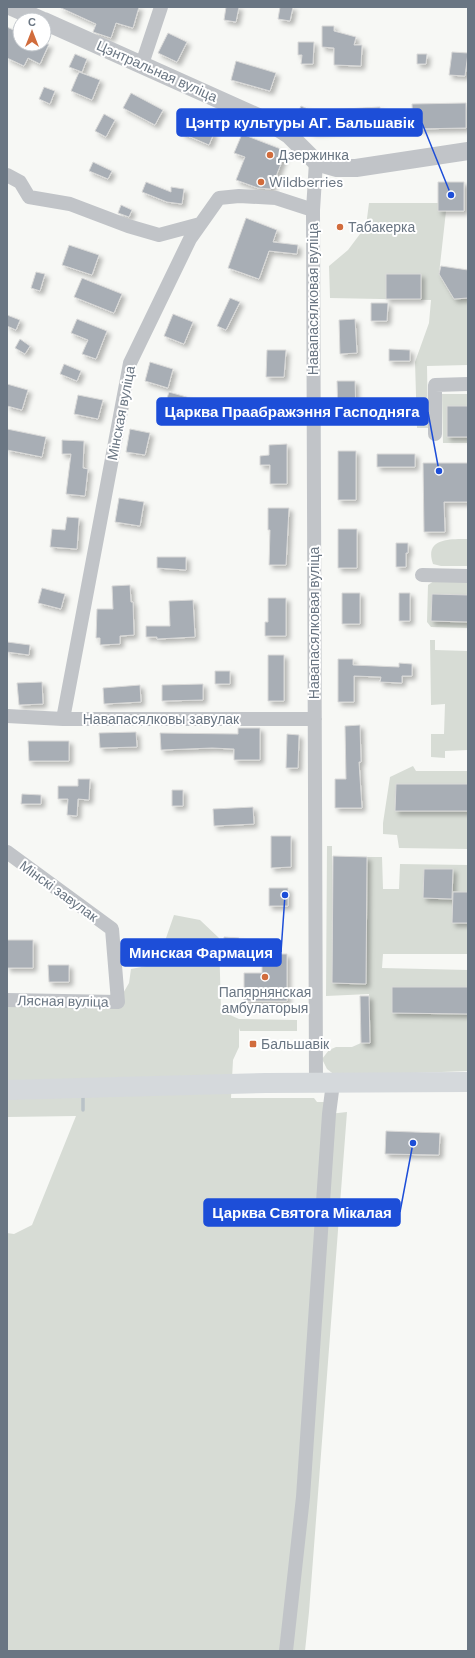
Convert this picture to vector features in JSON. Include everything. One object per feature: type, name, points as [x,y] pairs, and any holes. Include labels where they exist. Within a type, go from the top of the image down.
[{"type":"main road","points":[[7,1090],[266,1083],[325,1084],[468,1082]]},
{"type":"street","points":[[12,7],[23,12]]},
{"type":"street","points":[[142,64],[161,7]]},
{"type":"street","name":"Цэнтральная вуліца","points":[[52,25],[142,64],[278,127],[289,135],[316,162],[336,168],[356,168],[468,151]]},
{"type":"street","name":"Навапасялковая вуліца","points":[[286,1651],[303,1497],[328,1122],[325,1084],[315,719],[313,210],[316,162]]},
{"type":"street","points":[[7,175],[20,182],[30,197],[70,204],[151,233],[159,235],[200,224]]},
{"type":"street","name":"Мінская вуліца","points":[[63,719],[130,363],[182,255],[200,224],[219,198],[239,196],[276,198],[313,210]]},
{"type":"street","points":[[436,434],[435,385],[468,384]]},
{"type":"street","points":[[422,575],[468,576]]},
{"type":"street","name":"Навапасялковы завулак","points":[[7,716],[63,719],[315,719]]},
{"type":"street","name":"Мінскі завулак","points":[[7,852],[112,929]]},
{"type":"street","name":"Лясная вуліца","points":[[7,1000],[118,1002],[112,929]]},
{"type":"shaded area","points":[[369,203],[438,203],[438,211],[446,211],[439,274],[468,298],[468,365],[427,366],[428,428],[417,428],[415,362],[429,323],[431,300],[330,298],[329,266],[348,250],[366,226]]},
{"type":"shaded area","points":[[442,394],[468,394],[468,443],[443,443]]},
{"type":"shaded area","points":[[468,539],[468,566],[441,566],[433,564],[431,555],[432,549],[435,545],[447,540]]},
{"type":"shaded area","points":[[434,581],[468,581],[468,628],[431,627],[427,622],[428,585]]},
{"type":"shaded area","points":[[430,640],[435,640],[435,650],[468,651],[468,750],[445,751],[445,758],[431,757],[431,734],[444,734],[445,704],[431,705]]},
{"type":"shaded area","points":[[413,766],[416,771],[468,771],[468,849],[399,848],[397,835],[383,834],[383,823],[390,777]]},
{"type":"shaded area","points":[[327,846],[332,846],[332,983],[366,983],[367,857],[382,857],[383,889],[399,889],[400,864],[468,865],[468,954],[383,954],[382,968],[468,970],[468,987],[392,987],[392,1013],[468,1014],[468,1071],[336,1076],[327,1069],[322,1059],[329,1050],[336,1047],[352,1047],[361,1043],[370,1043],[369,994],[326,996]]},
{"type":"shaded area","points":[[174,915],[200,920],[219,938],[221,1011],[239,1019],[297,1020],[297,1031],[240,1031],[239,1028],[239,1047],[233,1060],[231,1098],[314,1098],[317,1102],[331,1102],[329,1114],[347,1112],[305,1651],[7,1651],[7,1233],[14,1234],[32,1225],[76,1116],[7,1117],[7,1000],[118,1002],[129,983],[131,969],[157,964]]},
{"type":"building","points":[[59,7],[139,7],[133,28],[116,23],[111,38],[93,32],[96,24]]},
{"type":"building","points":[[226,7],[239,7],[236,22],[224,20]]},
{"type":"building","points":[[280,7],[293,7],[290,21],[278,19]]},
{"type":"building","points":[[322,26],[334,26],[334,31],[356,37],[354,45],[362,45],[361,66],[334,65],[334,48],[322,47]]},
{"type":"building","points":[[7,27],[12,29],[12,52],[45,52],[40,64],[28,58],[24,66],[7,58]]},
{"type":"building","points":[[168,33],[187,42],[177,62],[158,53]]},
{"type":"building","points":[[298,42],[314,42],[313,64],[301,64],[302,55],[298,55]]},
{"type":"building","points":[[452,52],[468,53],[465,76],[449,75]]},
{"type":"building","points":[[75,54],[87,59],[82,72],[69,67]]},
{"type":"building","points":[[417,54],[427,54],[426,64],[417,64]]},
{"type":"building","points":[[236,61],[276,73],[270,91],[231,80]]},
{"type":"building","points":[[79,72],[100,80],[92,100],[71,91]]},
{"type":"building","points":[[44,87],[55,91],[50,104],[39,99]]},
{"type":"building","points":[[131,93],[163,110],[155,125],[123,108]]},
{"type":"building","points":[[466,103],[466,128],[413,129],[412,104]]},
{"type":"building","points":[[301,106],[326,117],[326,110],[380,107],[381,128],[313,132],[293,123]]},
{"type":"building","points":[[104,114],[115,120],[106,137],[95,131]]},
{"type":"building","points":[[186,121],[214,133],[209,145],[181,133]]},
{"type":"building","points":[[242,134],[286,151],[271,189],[258,188],[236,180],[245,157],[234,153]]},
{"type":"building","points":[[93,162],[112,171],[108,179],[89,171]]},
{"type":"building","points":[[146,182],[171,192],[171,187],[184,189],[182,204],[167,202],[142,192]]},
{"type":"building","points":[[438,182],[464,182],[464,211],[438,211]]},
{"type":"building","points":[[121,205],[132,210],[129,217],[118,213]]},
{"type":"building","points":[[246,218],[277,230],[273,242],[298,245],[297,254],[269,251],[259,279],[228,268]]},
{"type":"building","points":[[69,245],[99,255],[92,275],[62,265]]},
{"type":"building","points":[[441,266],[468,270],[468,298],[454,299],[439,274]]},
{"type":"building","points":[[36,272],[45,274],[40,291],[31,288]]},
{"type":"building","points":[[386,274],[421,274],[421,299],[386,299]]},
{"type":"building","points":[[82,278],[122,294],[114,313],[74,297]]},
{"type":"building","points":[[230,298],[240,302],[226,330],[217,326]]},
{"type":"building","points":[[371,303],[388,303],[387,321],[371,321]]},
{"type":"building","points":[[173,314],[193,322],[184,344],[164,336]]},
{"type":"building","points":[[7,315],[20,320],[16,330],[7,326]]},
{"type":"building","points":[[77,319],[107,331],[96,359],[82,354],[88,340],[71,333]]},
{"type":"building","points":[[355,319],[357,353],[340,354],[339,320]]},
{"type":"building","points":[[20,339],[30,346],[25,354],[15,348]]},
{"type":"building","points":[[389,349],[410,350],[410,361],[389,361]]},
{"type":"building","points":[[267,350],[286,350],[284,377],[266,377]]},
{"type":"building","points":[[150,362],[173,369],[168,388],[145,381]]},
{"type":"building","points":[[64,364],[81,371],[77,381],[60,374]]},
{"type":"building","points":[[337,381],[355,381],[356,415],[338,415]]},
{"type":"building","points":[[7,384],[28,390],[22,410],[7,406]]},
{"type":"building","points":[[169,392],[190,398],[184,417],[163,411]]},
{"type":"building","points":[[78,395],[103,400],[98,419],[74,414]]},
{"type":"building","points":[[447,406],[468,406],[468,437],[447,437]]},
{"type":"building","points":[[7,429],[46,437],[42,457],[7,450]]},
{"type":"building","points":[[130,429],[150,433],[145,455],[126,452]]},
{"type":"building","points":[[62,440],[84,441],[83,468],[88,469],[85,496],[66,494],[71,454],[62,454]]},
{"type":"building","points":[[287,444],[287,484],[270,484],[270,465],[260,465],[260,456],[269,455],[269,445]]},
{"type":"building","points":[[338,451],[356,451],[356,500],[338,500]]},
{"type":"building","points":[[377,454],[415,454],[415,467],[377,467]]},
{"type":"building","points":[[423,463],[468,463],[468,502],[444,502],[445,532],[424,532]]},
{"type":"building","points":[[119,498],[144,502],[140,526],[115,522]]},
{"type":"building","points":[[268,508],[289,508],[286,565],[269,565],[270,530],[268,530]]},
{"type":"building","points":[[67,517],[79,518],[77,549],[50,547],[52,529],[65,530]]},
{"type":"building","points":[[338,529],[357,529],[357,568],[338,568]]},
{"type":"building","points":[[396,543],[408,543],[406,567],[396,567]]},
{"type":"building","points":[[157,557],[186,557],[186,570],[157,568]]},
{"type":"building","points":[[130,585],[131,602],[133,602],[134,635],[120,636],[120,644],[100,645],[100,638],[96,638],[97,609],[113,609],[112,586]]},
{"type":"building","points":[[42,588],[65,594],[61,609],[38,603]]},
{"type":"building","points":[[342,593],[360,593],[360,624],[342,624]]},
{"type":"building","points":[[399,593],[410,593],[410,621],[399,621]]},
{"type":"building","points":[[432,594],[468,595],[468,622],[431,621]]},
{"type":"building","points":[[268,598],[286,598],[286,636],[265,636],[265,622],[268,622]]},
{"type":"building","points":[[193,600],[195,637],[157,639],[157,637],[146,637],[146,626],[170,626],[169,601]]},
{"type":"building","points":[[7,642],[30,645],[29,655],[7,652]]},
{"type":"building","points":[[268,655],[284,655],[284,701],[268,701]]},
{"type":"building","points":[[338,659],[353,659],[353,665],[399,667],[399,663],[412,664],[412,676],[402,676],[402,683],[380,682],[381,677],[354,676],[354,702],[338,702]]},
{"type":"building","points":[[215,671],[230,671],[230,684],[215,684]]},
{"type":"building","points":[[42,682],[43,704],[19,705],[17,683]]},
{"type":"building","points":[[203,684],[203,700],[162,701],[162,685]]},
{"type":"building","points":[[140,685],[141,702],[104,704],[103,688]]},
{"type":"building","points":[[360,725],[361,762],[359,762],[362,808],[335,808],[335,779],[346,779],[345,726]]},
{"type":"building","points":[[238,728],[260,728],[260,760],[234,760],[234,749],[212,748],[161,750],[160,733],[238,734]]},
{"type":"building","points":[[136,732],[137,747],[100,748],[99,733]]},
{"type":"building","points":[[287,734],[299,735],[298,768],[286,768]]},
{"type":"building","points":[[28,741],[69,741],[69,761],[29,761]]},
{"type":"building","points":[[78,779],[90,779],[89,800],[78,799],[77,816],[67,815],[68,799],[58,799],[58,786],[78,786]]},
{"type":"building","points":[[396,784],[468,784],[468,811],[395,811]]},
{"type":"building","points":[[172,790],[183,790],[183,806],[172,806]]},
{"type":"building","points":[[22,794],[41,795],[41,804],[21,804]]},
{"type":"building","points":[[253,807],[254,824],[214,826],[213,809]]},
{"type":"building","points":[[271,836],[291,836],[291,867],[271,868]]},
{"type":"building","points":[[333,856],[367,857],[366,984],[332,983]]},
{"type":"building","points":[[424,869],[453,869],[452,899],[423,898]]},
{"type":"building","points":[[269,888],[288,888],[288,906],[269,906]]},
{"type":"building","points":[[453,892],[468,892],[468,923],[452,923]]},
{"type":"building","points":[[224,937],[239,938],[238,959],[223,959]]},
{"type":"building","points":[[7,940],[33,940],[33,968],[7,968]]},
{"type":"building","name":"Папярнянская амбулаторыя","points":[[262,954],[287,954],[287,1001],[244,1001],[244,973],[262,973]]},
{"type":"building","points":[[48,965],[69,965],[69,982],[49,982]]},
{"type":"building","points":[[392,987],[468,987],[468,1014],[392,1013]]},
{"type":"building","points":[[360,996],[369,996],[370,1043],[361,1043]]},
{"type":"building","points":[[386,1131],[440,1133],[439,1155],[385,1154]]},
{"type":"waterway","points":[[83,1094],[83,1110]]},
{"type":"place","name":"Дзержинка","points":[[270,155]]},
{"type":"place","name":"Wildberries","points":[[261,182]]},
{"type":"place","name":"Цэнтр культуры АГ. Бальшавік","points":[[451,195]]},
{"type":"place","name":"Табакерка","points":[[340,227]]},
{"type":"place","name":"Царква Праабражэння Гасподняга","points":[[439,471]]},
{"type":"place","name":"Минская Фармация","points":[[285,895]]},
{"type":"place","name":"Папярнянская амбулаторыя","points":[[265,977]]},
{"type":"place","name":"Бальшавік","points":[[253,1044]]},
{"type":"place","name":"Царква Святога Мікалая","points":[[413,1143]]}]
